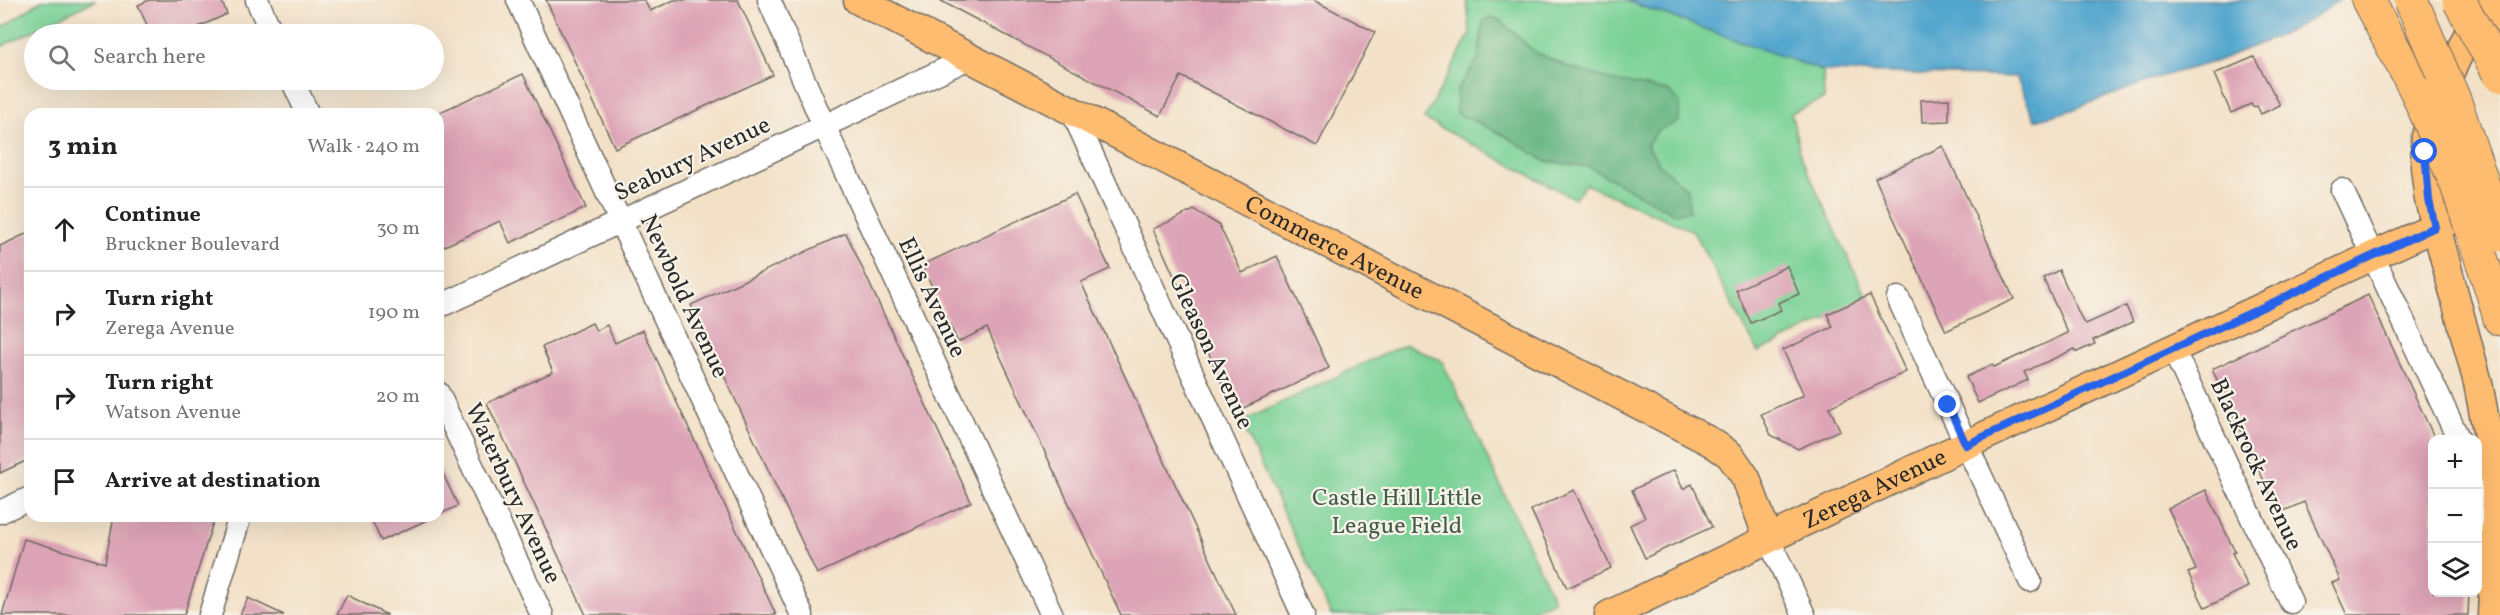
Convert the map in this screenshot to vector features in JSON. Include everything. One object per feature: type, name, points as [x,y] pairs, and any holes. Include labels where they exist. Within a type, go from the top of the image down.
[{"type":"highway","points":[[2368,0],[2417,92]]},
{"type":"highway","points":[[2374,0],[2457,185],[2497,308]]},
{"type":"highway","points":[[2410,0],[2455,102],[2500,235]]},
{"type":"highway","points":[[2459,0],[2500,75]]},
{"type":"highway","points":[[2490,0],[2500,18]]},
{"type":"main road","name":"Commerce Avenue","points":[[858,0],[1711,442],[1730,455],[1746,478],[1768,538]]},
{"type":"main road","points":[[2485,0],[2441,90],[2429,121],[2425,167],[2435,227],[2468,342],[2486,420],[2496,490],[2492,615]]},
{"type":"main road","name":"Zerega Avenue","points":[[1609,615],[1966,445],[2500,197]]},
{"type":"street","points":[[257,0],[268,24]]},
{"type":"street","name":"Newbold Avenue","points":[[518,0],[802,615]]},
{"type":"street","name":"Ellis Avenue","points":[[769,0],[824,126],[1052,615]]},
{"type":"street","name":"Seabury Avenue","points":[[444,304],[969,58]]},
{"type":"street","points":[[297,90],[305,108]]},
{"type":"street","name":"Gleason Avenue","points":[[1071,109],[1303,615]]},
{"type":"street","points":[[2342,190],[2456,435]]},
{"type":"street","points":[[1898,298],[2030,581]]},
{"type":"street","name":"Blackrock Avenue","points":[[2174,349],[2291,602]]},
{"type":"street","name":"Waterbury Avenue","points":[[444,406],[542,615]]},
{"type":"street","points":[[2479,489],[2486,510],[2495,552]]},
{"type":"street","points":[[1,514],[24,501]]},
{"type":"street","points":[[210,615],[238,522]]},
{"type":"street","points":[[1768,538],[1804,615]]},
{"type":"green space","points":[[42,0],[96,0],[47,24],[24,24],[24,35],[0,47],[0,29]]},
{"type":"green space","points":[[1467,0],[1624,0],[1823,71],[1824,99],[1791,113],[1801,157],[1868,300],[1758,352],[1693,231],[1585,184],[1575,199],[1424,119],[1470,34]]},
{"type":"green space","points":[[1488,18],[1500,20],[1535,52],[1571,68],[1611,80],[1668,91],[1680,102],[1679,122],[1658,130],[1647,145],[1659,164],[1687,189],[1690,211],[1673,213],[1589,167],[1545,161],[1504,135],[1456,113],[1457,90],[1478,59],[1483,22]]},
{"type":"green space","name":"Castle Hill Little League Field","points":[[1405,344],[1442,361],[1554,600],[1522,615],[1331,615],[1241,422]]},
{"type":"water","points":[[1624,0],[2339,0],[2310,20],[2279,36],[2214,62],[2162,76],[2069,111],[2035,120],[2016,77],[1823,71]]},
{"type":"building","points":[[149,0],[221,0],[227,14],[205,24],[147,24],[138,5]]},
{"type":"building","points":[[546,0],[644,0],[650,11],[674,0],[738,0],[773,75],[615,148]]},
{"type":"building","points":[[939,0],[1313,0],[1375,32],[1317,146],[1181,76],[1160,116]]},
{"type":"building","points":[[2254,57],[2280,105],[2261,114],[2257,106],[2253,107],[2251,104],[2231,113],[2214,74]]},
{"type":"building","points":[[523,74],[586,208],[510,243],[500,221],[444,246],[444,110]]},
{"type":"building","points":[[1949,99],[1949,121],[1922,122],[1921,100]]},
{"type":"building","points":[[1943,146],[2014,299],[1946,331],[1875,178]]},
{"type":"building","points":[[1075,194],[1110,269],[1081,282],[1236,615],[1121,615],[987,328],[958,342],[922,265]]},
{"type":"building","points":[[1194,210],[1219,225],[1242,273],[1277,256],[1329,368],[1235,412],[1153,229]]},
{"type":"building","points":[[846,233],[971,502],[817,574],[691,305]]},
{"type":"building","points":[[24,235],[24,462],[0,473],[0,246]]},
{"type":"building","points":[[1787,266],[1799,294],[1778,303],[1781,310],[1751,323],[1736,290]]},
{"type":"building","points":[[2059,270],[2083,322],[2086,324],[2126,306],[2133,322],[2093,340],[2095,344],[2077,352],[2075,349],[2024,372],[2028,380],[1978,403],[1966,377],[1992,365],[1994,367],[2068,333],[2043,278]]},
{"type":"building","points":[[1870,295],[1906,372],[1829,407],[1840,430],[1798,449],[1771,435],[1761,414],[1804,395],[1783,350],[1833,327],[1827,314]]},
{"type":"building","points":[[2368,295],[2433,435],[2428,435],[2428,597],[2469,597],[2468,615],[2347,615],[2332,583],[2340,580],[2304,502],[2279,513],[2212,369]]},
{"type":"building","points":[[592,323],[596,331],[607,325],[615,343],[643,330],[776,615],[586,615],[487,403],[553,372],[542,347]]},
{"type":"building","points":[[1674,470],[1683,489],[1692,484],[1712,527],[1645,558],[1630,525],[1645,518],[1632,490]]},
{"type":"building","points":[[444,476],[458,506],[444,512]]},
{"type":"building","points":[[1574,490],[1611,568],[1567,588],[1531,510]]},
{"type":"building","points":[[2206,490],[2235,552],[2232,553],[2248,587],[2205,608],[2188,573],[2196,570],[2168,508]]},
{"type":"building","points":[[113,522],[213,522],[184,615],[2,615],[24,539],[105,563]]},
{"type":"building","points":[[373,522],[423,522],[381,541]]},
{"type":"building","points":[[347,595],[387,615],[337,615]]},
{"type":"building","points":[[248,598],[284,615],[240,615]]},
{"type":"route","points":[[1948,405],[1966,445],[2435,227],[2429,200],[2425,152]]}]
